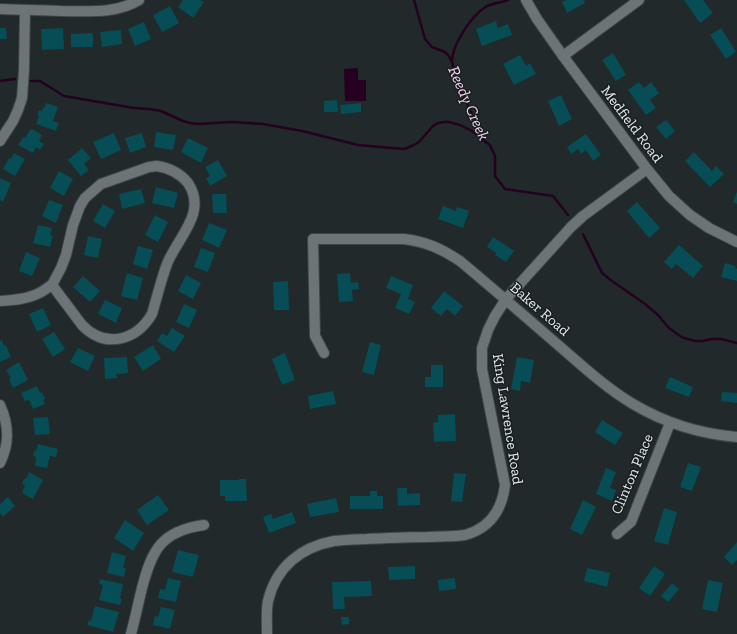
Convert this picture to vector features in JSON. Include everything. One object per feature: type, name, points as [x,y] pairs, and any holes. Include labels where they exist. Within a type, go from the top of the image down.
[{"type":"street","points":[[0,9],[116,10],[139,0]]},
{"type":"street","name":"Medfield Road","points":[[526,0],[537,19],[563,56],[647,169],[669,196],[685,211],[709,228],[737,242]]},
{"type":"street","points":[[563,56],[639,0]]},
{"type":"street","points":[[0,141],[13,121],[22,98],[25,10]]},
{"type":"street","points":[[0,301],[28,297],[41,292],[52,284],[66,255],[73,225],[80,206],[85,198],[101,184],[149,167],[157,166],[172,170],[189,185],[195,208],[192,218],[168,263],[152,314],[137,332],[130,336],[116,339],[107,339],[94,335],[82,325],[52,284]]},
{"type":"street","name":"King Lawrence Road","points":[[267,634],[266,617],[268,602],[274,584],[287,564],[303,552],[319,545],[334,541],[465,535],[481,528],[498,512],[502,503],[505,485],[482,369],[483,344],[488,330],[506,299],[571,227],[583,216],[647,169]]},
{"type":"street","name":"Baker Road","points":[[324,353],[315,336],[313,239],[404,239],[427,243],[460,261],[609,388],[634,405],[670,422],[699,431],[737,437]]},
{"type":"street","points":[[0,405],[8,431],[6,448],[0,463]]},
{"type":"street","name":"Clinton Place","points":[[617,534],[631,522],[670,422]]},
{"type":"street","points":[[131,634],[150,561],[157,548],[171,535],[181,530],[192,526],[204,525]]},
{"type":"shaded area","points":[[358,68],[358,80],[366,80],[366,101],[345,101],[344,69]]},
{"type":"building","points":[[183,0],[200,0],[204,2],[193,18],[178,7]]},
{"type":"building","points":[[566,0],[584,0],[585,3],[567,13],[562,2]]},
{"type":"building","points":[[684,0],[703,0],[713,13],[700,23]]},
{"type":"building","points":[[170,6],[179,23],[162,32],[153,15]]},
{"type":"building","points":[[496,21],[498,28],[508,24],[512,35],[482,46],[476,29]]},
{"type":"building","points":[[144,22],[151,39],[135,46],[128,29]]},
{"type":"building","points":[[0,28],[6,28],[7,39],[0,39]]},
{"type":"building","points":[[63,28],[64,49],[42,50],[41,29]]},
{"type":"building","points":[[721,28],[736,52],[726,59],[710,35]]},
{"type":"building","points":[[121,30],[122,44],[102,47],[100,32]]},
{"type":"building","points":[[93,33],[93,47],[71,47],[71,34]]},
{"type":"building","points":[[613,53],[626,75],[616,81],[602,60]]},
{"type":"building","points":[[520,55],[526,66],[530,63],[536,74],[514,85],[503,64]]},
{"type":"building","points":[[639,82],[644,88],[651,82],[659,93],[650,100],[656,108],[646,115],[628,90]]},
{"type":"building","points":[[561,95],[572,119],[559,126],[548,101]]},
{"type":"building","points":[[337,100],[338,112],[324,112],[324,101]]},
{"type":"building","points":[[46,103],[58,107],[53,121],[59,123],[56,131],[36,124],[39,116],[37,115],[39,110],[42,111]]},
{"type":"building","points":[[361,103],[361,112],[341,114],[340,105]]},
{"type":"building","points":[[666,120],[675,131],[666,139],[656,127]]},
{"type":"building","points":[[32,129],[42,135],[39,141],[44,144],[40,150],[36,147],[33,153],[18,145],[23,137],[25,138]]},
{"type":"building","points":[[156,132],[176,135],[173,150],[154,147]]},
{"type":"building","points":[[114,133],[121,150],[101,159],[93,142]]},
{"type":"building","points":[[142,133],[146,147],[130,153],[125,138]]},
{"type":"building","points":[[586,134],[601,155],[593,161],[586,150],[581,154],[578,149],[571,154],[567,147]]},
{"type":"building","points":[[188,138],[208,148],[201,163],[181,152]]},
{"type":"building","points":[[82,148],[91,158],[84,164],[89,170],[81,176],[68,160]]},
{"type":"building","points":[[694,152],[712,171],[716,166],[724,174],[710,187],[685,161]]},
{"type":"building","points":[[14,153],[25,159],[15,176],[3,169],[9,158],[11,159]]},
{"type":"building","points":[[218,160],[227,176],[210,186],[206,178],[210,176],[205,167]]},
{"type":"building","points":[[59,171],[73,179],[64,196],[50,188]]},
{"type":"building","points":[[0,178],[11,183],[3,202],[0,200]]},
{"type":"building","points":[[156,187],[178,193],[174,208],[152,203]]},
{"type":"building","points":[[141,189],[145,203],[122,209],[119,194]]},
{"type":"building","points":[[737,191],[737,204],[733,202]]},
{"type":"building","points":[[212,194],[226,194],[227,213],[213,213]]},
{"type":"building","points":[[49,200],[63,205],[56,223],[42,216]]},
{"type":"building","points":[[637,202],[660,228],[649,238],[627,211]]},
{"type":"building","points":[[103,204],[115,211],[105,228],[93,221]]},
{"type":"building","points":[[443,206],[456,211],[457,207],[469,211],[463,228],[438,219]]},
{"type":"building","points":[[155,215],[168,222],[158,242],[145,235]]},
{"type":"building","points":[[209,223],[227,230],[219,248],[202,240]]},
{"type":"building","points":[[38,225],[52,228],[50,235],[53,236],[50,247],[33,243]]},
{"type":"building","points":[[88,236],[102,239],[98,258],[84,255]]},
{"type":"building","points":[[493,237],[514,251],[506,262],[495,255],[496,253],[487,247]]},
{"type":"building","points":[[679,245],[703,266],[693,278],[676,264],[672,269],[664,262]]},
{"type":"building","points":[[138,246],[153,250],[147,269],[133,264]]},
{"type":"building","points":[[201,248],[215,253],[208,272],[194,267]]},
{"type":"building","points":[[26,252],[40,258],[32,276],[19,271]]},
{"type":"building","points":[[725,263],[736,266],[737,281],[721,277]]},
{"type":"building","points":[[127,273],[143,278],[137,300],[121,296]]},
{"type":"building","points":[[350,273],[351,283],[358,282],[359,289],[352,290],[353,301],[339,302],[337,274]]},
{"type":"building","points":[[186,275],[201,283],[193,299],[178,291]]},
{"type":"building","points":[[83,276],[100,291],[90,302],[73,287]]},
{"type":"building","points":[[391,276],[413,285],[408,299],[415,302],[409,314],[395,308],[401,294],[386,288]]},
{"type":"building","points":[[288,281],[289,310],[274,310],[273,282]]},
{"type":"building","points":[[444,291],[463,306],[455,316],[447,309],[441,316],[431,308]]},
{"type":"building","points":[[105,300],[122,308],[116,323],[98,314]]},
{"type":"building","points":[[184,304],[197,310],[189,328],[176,322]]},
{"type":"building","points":[[43,308],[51,325],[37,332],[29,314]]},
{"type":"building","points":[[172,328],[185,336],[174,352],[157,341],[162,333],[167,336]]},
{"type":"building","points":[[54,332],[65,349],[53,357],[42,339]]},
{"type":"building","points":[[2,340],[11,357],[0,362],[0,341]]},
{"type":"building","points":[[370,342],[381,345],[374,375],[362,372]]},
{"type":"building","points":[[153,345],[161,359],[143,371],[134,357]]},
{"type":"building","points":[[78,348],[95,356],[88,371],[70,362]]},
{"type":"building","points":[[285,353],[295,380],[282,385],[272,359]]},
{"type":"building","points":[[127,357],[128,373],[116,374],[117,378],[105,379],[104,358]]},
{"type":"building","points":[[517,357],[534,360],[530,383],[521,381],[520,391],[511,389]]},
{"type":"building","points":[[19,362],[28,380],[13,388],[9,379],[11,378],[6,370]]},
{"type":"building","points":[[431,365],[443,365],[443,387],[425,387],[425,377],[431,377]]},
{"type":"building","points":[[670,377],[693,387],[689,397],[665,388]]},
{"type":"building","points":[[37,386],[40,393],[42,392],[45,399],[43,400],[45,404],[33,409],[29,400],[25,401],[21,393]]},
{"type":"building","points":[[333,391],[336,404],[310,409],[308,396]]},
{"type":"building","points":[[722,392],[737,393],[737,403],[721,401]]},
{"type":"building","points":[[455,414],[456,441],[434,442],[433,423],[438,422],[438,415]]},
{"type":"building","points":[[48,417],[50,434],[35,435],[33,418]]},
{"type":"building","points":[[602,420],[623,433],[615,445],[595,432]]},
{"type":"building","points":[[38,444],[58,449],[56,457],[50,456],[47,468],[35,466],[36,457],[33,456]]},
{"type":"building","points":[[688,463],[701,467],[692,491],[680,487]]},
{"type":"building","points":[[606,468],[616,472],[610,488],[616,490],[612,501],[596,494]]},
{"type":"building","points":[[29,472],[43,480],[33,499],[22,493],[25,485],[22,484]]},
{"type":"building","points":[[454,473],[466,474],[462,502],[451,501]]},
{"type":"building","points":[[246,479],[247,501],[225,501],[225,496],[220,496],[220,480]]},
{"type":"building","points":[[397,488],[407,488],[407,494],[420,493],[420,505],[398,506]]},
{"type":"building","points":[[370,491],[377,491],[377,496],[383,496],[383,509],[350,509],[350,496],[370,496]]},
{"type":"building","points":[[158,495],[169,510],[147,525],[137,510]]},
{"type":"building","points":[[8,497],[15,506],[3,517],[0,513],[0,504]]},
{"type":"building","points":[[336,498],[339,512],[310,517],[307,504]]},
{"type":"building","points":[[583,500],[596,507],[582,535],[570,529]]},
{"type":"building","points":[[664,508],[677,512],[668,545],[654,541]]},
{"type":"building","points":[[292,512],[296,523],[269,533],[263,517],[271,514],[273,519]]},
{"type":"building","points":[[125,520],[144,533],[133,551],[114,538]]},
{"type":"building","points":[[737,542],[737,560],[732,565],[724,557]]},
{"type":"building","points":[[178,550],[199,555],[193,577],[172,572]]},
{"type":"building","points":[[112,552],[126,556],[123,568],[126,568],[124,577],[107,573]]},
{"type":"building","points":[[415,566],[415,579],[389,580],[388,567]]},
{"type":"building","points":[[654,566],[665,574],[650,596],[639,588]]},
{"type":"building","points":[[587,568],[610,573],[607,587],[584,581]]},
{"type":"building","points":[[168,578],[181,581],[176,602],[158,598],[160,589],[165,590]]},
{"type":"building","points":[[455,578],[456,589],[439,591],[438,580]]},
{"type":"building","points":[[100,579],[123,584],[120,605],[99,600],[103,585],[99,584]]},
{"type":"building","points":[[708,580],[723,583],[717,612],[702,609]]},
{"type":"building","points":[[371,581],[372,596],[344,597],[345,609],[333,609],[332,582]]},
{"type":"building","points":[[672,583],[679,589],[668,602],[661,596]]},
{"type":"building","points":[[95,606],[119,612],[113,632],[87,625],[89,620],[91,621]]},
{"type":"building","points":[[161,607],[175,610],[170,629],[153,625],[155,616],[158,617]]},
{"type":"building","points":[[341,617],[349,617],[349,624],[342,625]]},
{"type":"waterway","name":"Reedy Creek","points":[[414,0],[425,39],[432,47],[445,52],[452,62],[458,83],[483,140],[490,145],[495,156],[495,176],[505,189],[553,196],[568,215]]},
{"type":"waterway","points":[[452,61],[455,47],[463,32],[479,12],[487,6],[508,0]]},
{"type":"waterway","points":[[0,81],[15,79]]},
{"type":"waterway","points":[[31,81],[40,81],[64,96],[161,111],[190,123],[232,122],[263,124],[302,131],[358,145],[404,149],[419,142],[433,126],[444,122],[460,125],[472,131],[483,140]]},
{"type":"waterway","name":"Reedy Creek","points":[[583,234],[602,273],[645,304],[658,315],[669,328],[680,336],[695,341],[721,339],[737,343]]}]
